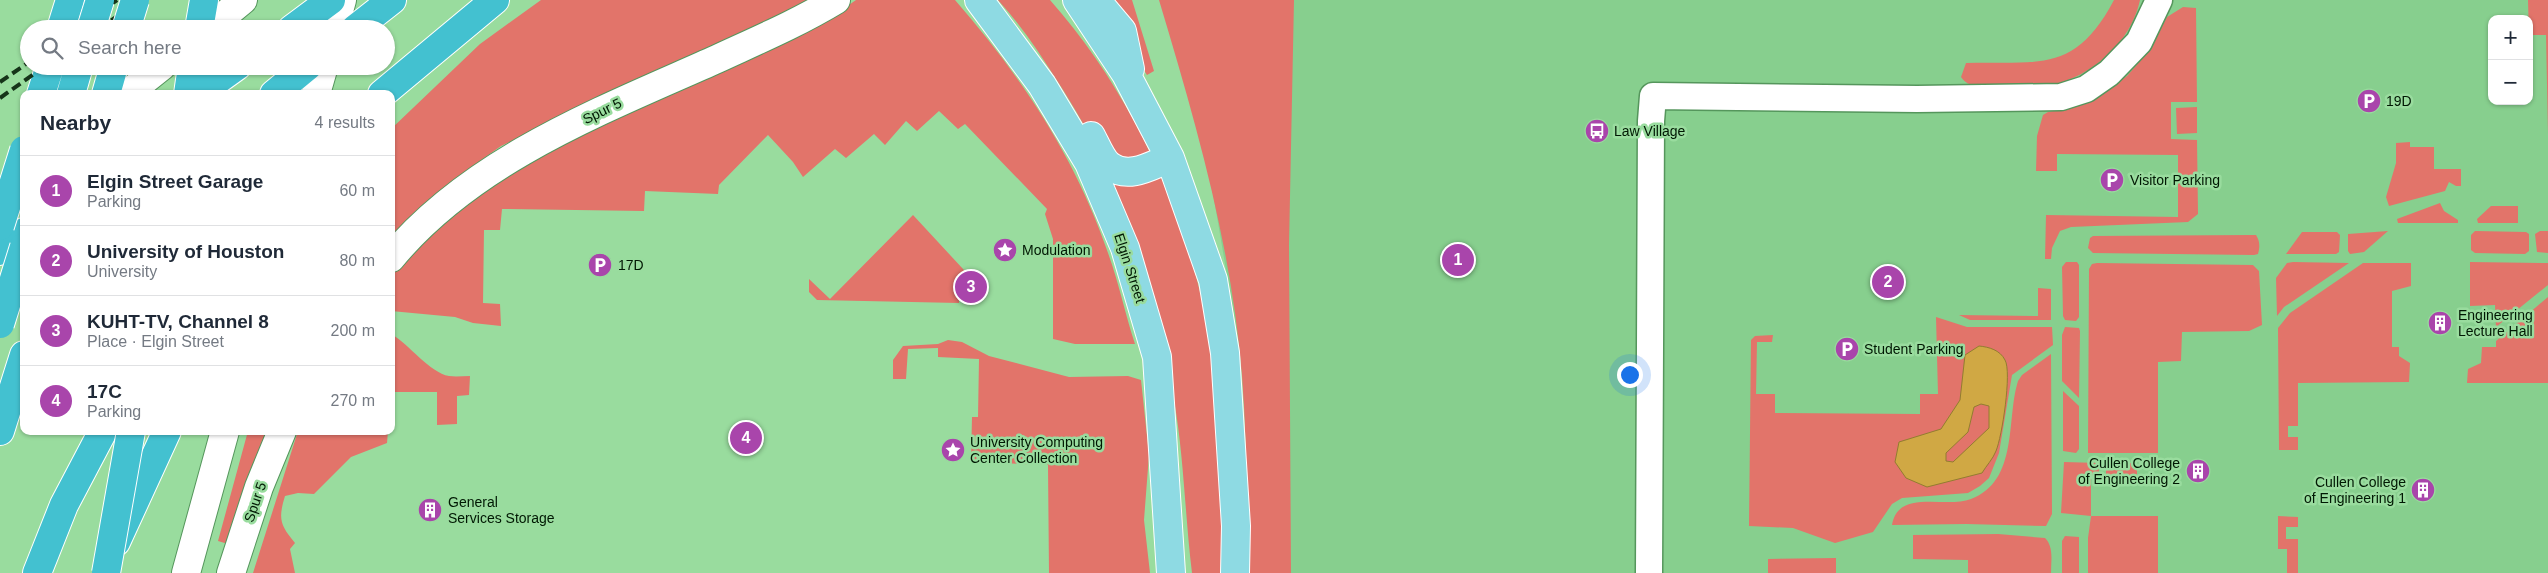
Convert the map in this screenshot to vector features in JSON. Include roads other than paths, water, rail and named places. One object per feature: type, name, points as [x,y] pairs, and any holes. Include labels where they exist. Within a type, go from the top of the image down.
[{"type":"highway","points":[[64,20],[70,0]]},
{"type":"highway","points":[[94,20],[100,0]]},
{"type":"highway","points":[[129,20],[135,0]]},
{"type":"highway","points":[[201,20],[204,0]]},
{"type":"highway","points":[[304,20],[331,0]]},
{"type":"highway","points":[[367,20],[392,0]]},
{"type":"highway","points":[[387,90],[466,22],[495,0]]},
{"type":"highway","points":[[395,97],[466,22]]},
{"type":"highway","points":[[42,90],[47,75]]},
{"type":"highway","points":[[72,90],[76,75]]},
{"type":"highway","points":[[107,90],[111,75]]},
{"type":"highway","points":[[189,90],[191,75]]},
{"type":"highway","points":[[203,90],[224,75]]},
{"type":"highway","points":[[279,90],[297,75]]},
{"type":"highway","points":[[0,226],[20,163]]},
{"type":"highway","points":[[0,251],[20,235]]},
{"type":"highway","points":[[0,322],[20,260]]},
{"type":"highway","points":[[0,322],[20,302]]},
{"type":"highway","points":[[0,431],[20,368]]},
{"type":"highway","points":[[37,573],[64,505],[101,435]]},
{"type":"highway","points":[[106,573],[130,435]]},
{"type":"highway","points":[[101,573],[165,435]]},
{"type":"main road","points":[[219,20],[242,0]]},
{"type":"main road","points":[[336,20],[342,0]]},
{"type":"main road","name":"Spur 5","points":[[395,253],[414,230],[467,189],[531,146],[637,94],[802,20],[836,0]]},
{"type":"main road","points":[[1077,0],[1133,86],[1170,158],[1213,280],[1225,353],[1236,526],[1235,573]]},
{"type":"main road","points":[[1096,0],[1122,31],[1133,86]]},
{"type":"main road","points":[[985,7],[1046,62],[1109,166],[1122,172],[1138,171],[1170,158]]},
{"type":"main road","name":"Elgin Street","points":[[985,7],[1042,85],[1089,164],[1125,248],[1157,357],[1174,569]]},
{"type":"main road","points":[[132,90],[151,75]]},
{"type":"main road","points":[[317,90],[321,75]]},
{"type":"main road","points":[[0,189],[20,174]]},
{"type":"main road","points":[[186,573],[224,435]]},
{"type":"main road","name":"Spur 5","points":[[231,573],[259,487],[280,435]]},
{"type":"street","points":[[1648,573],[1653,96],[1917,99],[2062,97],[2086,89],[2109,73],[2140,42],[2159,0]]},
{"type":"railway","points":[[89,20],[117,0]]},
{"type":"railway","points":[[112,20],[140,0]]},
{"type":"railway","points":[[0,82],[20,68]]},
{"type":"railway","points":[[0,98],[32,75]]},
{"type":"place","name":"19D","points":[[2369,101]]},
{"type":"place","name":"Law Village","points":[[1597,131]]},
{"type":"place","name":"Visitor Parking","points":[[2112,180]]},
{"type":"place","name":"Modulation","points":[[1005,250]]},
{"type":"place","name":"Elgin Street Garage","points":[[1458,260]]},
{"type":"place","name":"17D","points":[[600,265]]},
{"type":"place","name":"University of Houston","points":[[1888,282]]},
{"type":"place","name":"KUHT-TV, Channel 8","points":[[971,287]]},
{"type":"place","name":"Engineering Lecture Hall","points":[[2440,323]]},
{"type":"place","name":"Student Parking","points":[[1847,349]]},
{"type":"place","name":"17C","points":[[746,438]]},
{"type":"place","name":"University Computing Center Collection","points":[[953,450]]},
{"type":"place","name":"Cullen College of Engineering 2","points":[[2198,471]]},
{"type":"place","name":"Cullen College of Engineering 1","points":[[2423,490]]},
{"type":"place","name":"General Services Storage","points":[[430,510]]}]
